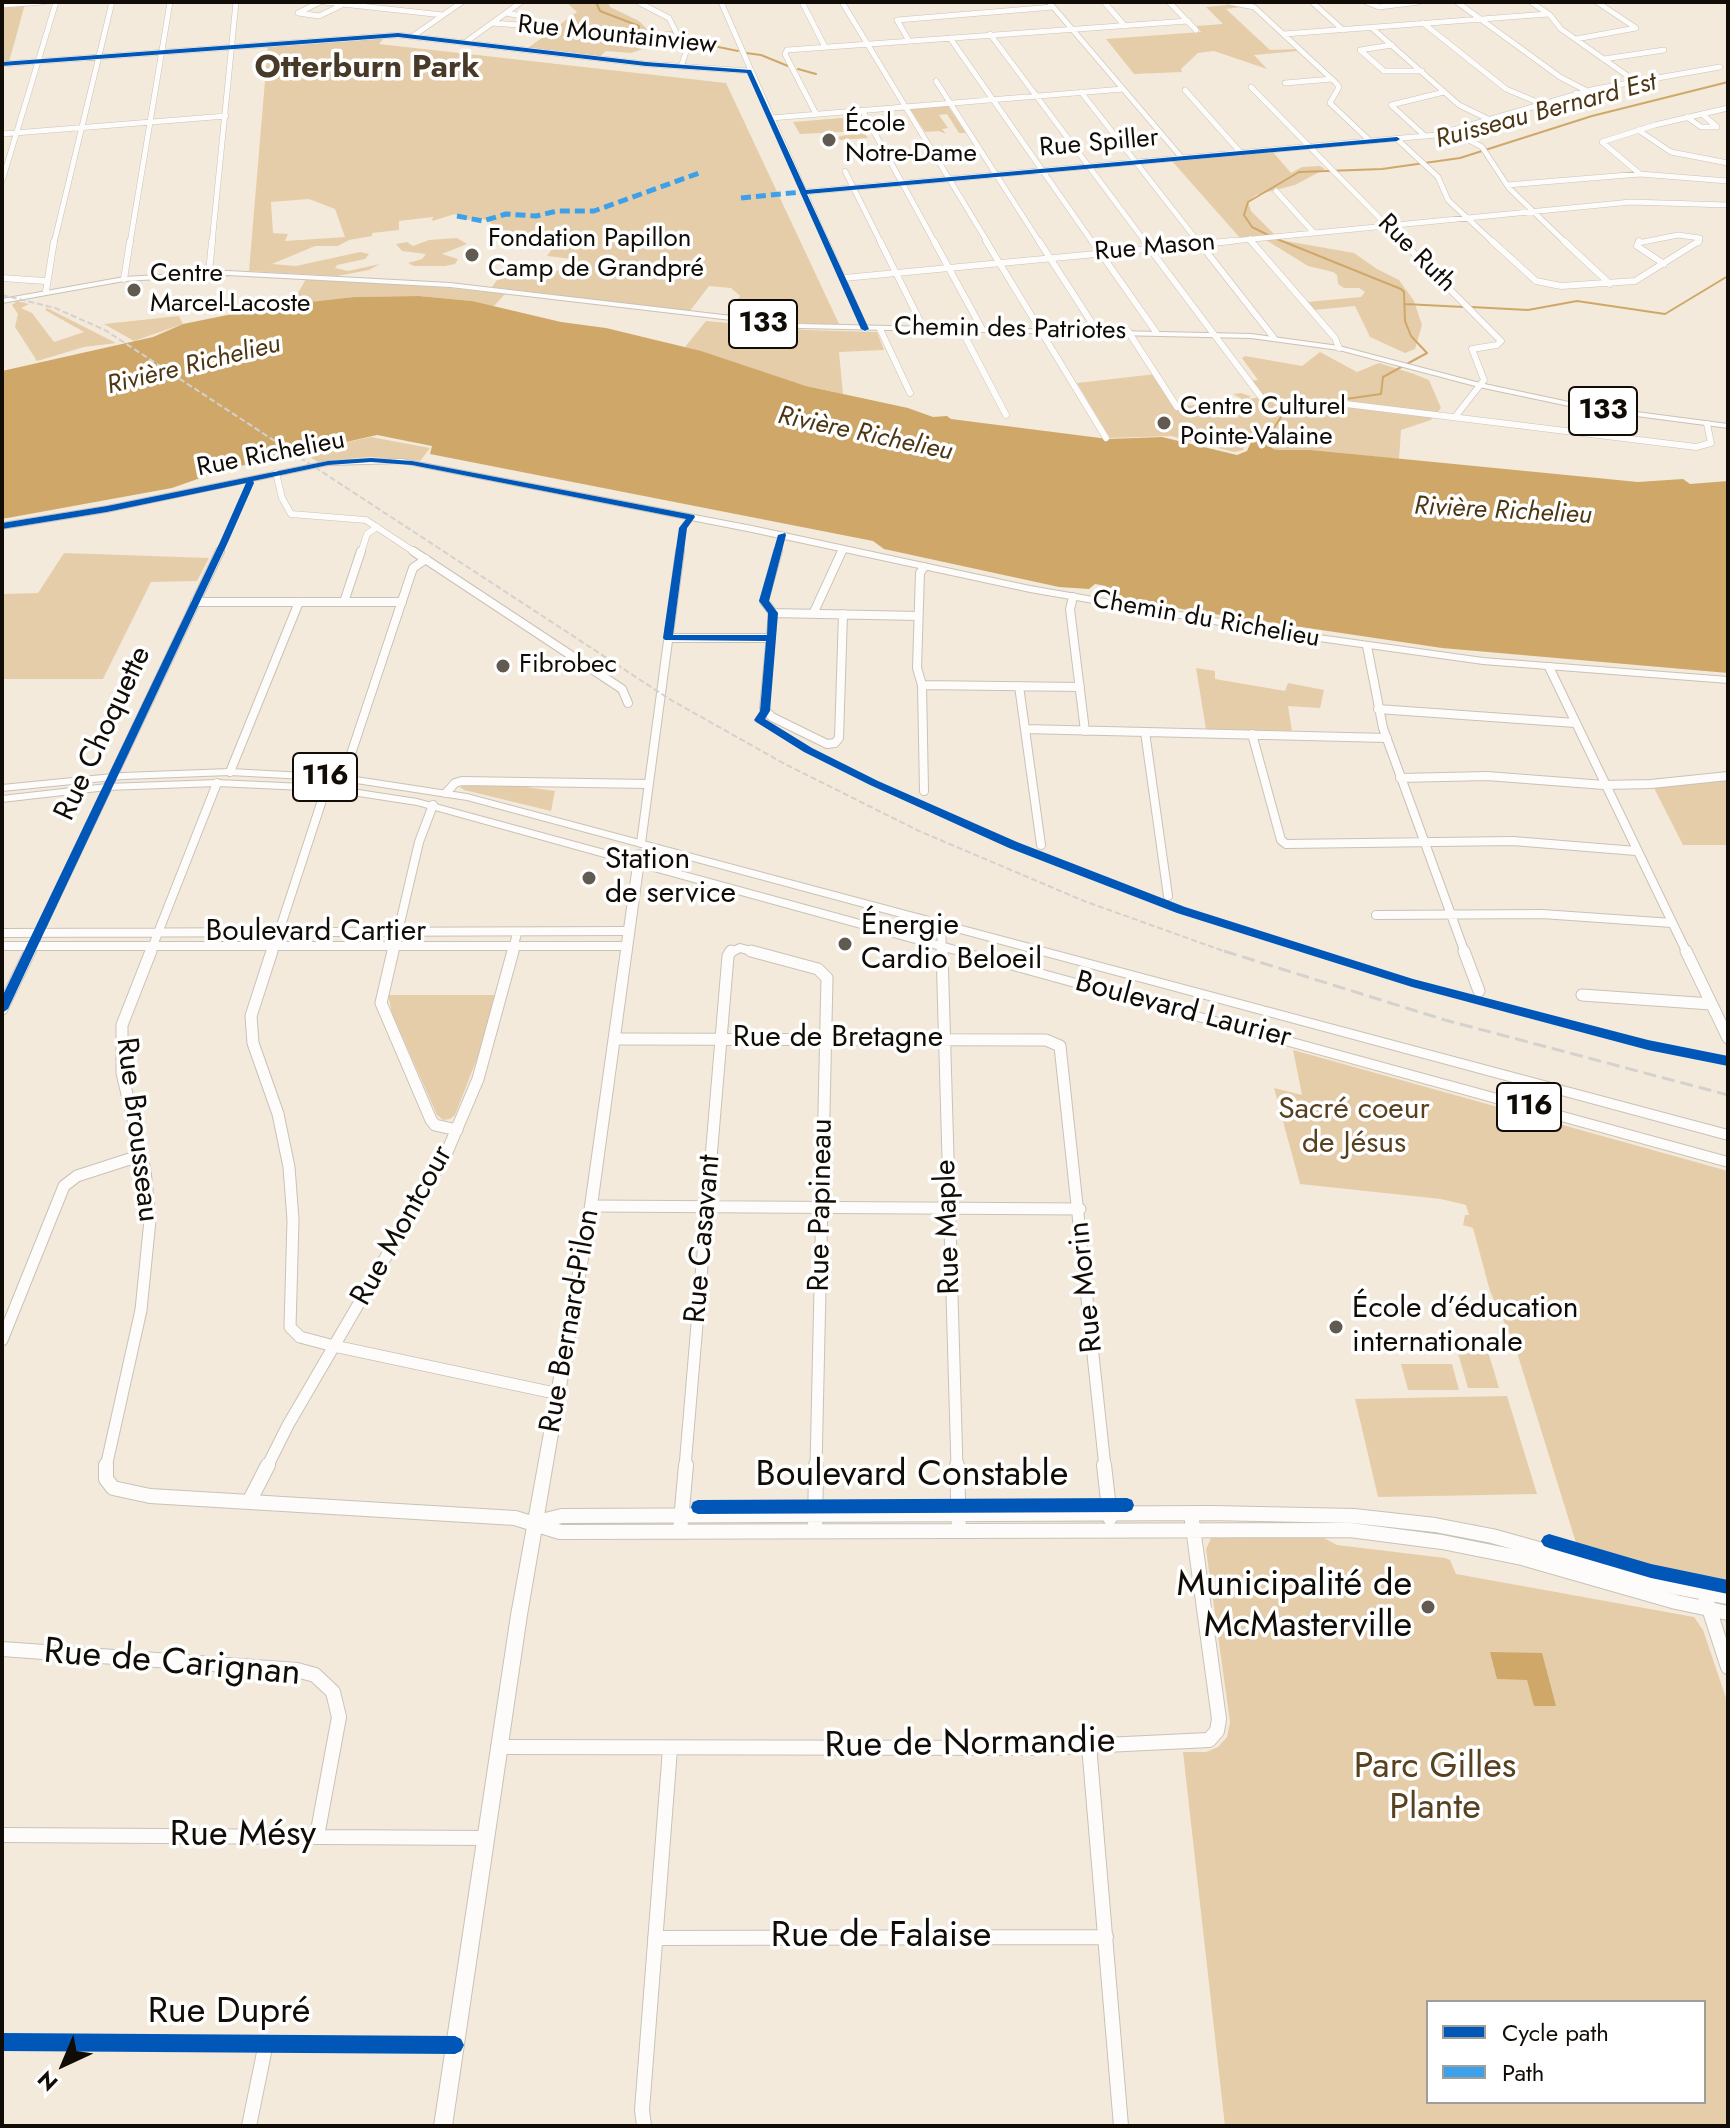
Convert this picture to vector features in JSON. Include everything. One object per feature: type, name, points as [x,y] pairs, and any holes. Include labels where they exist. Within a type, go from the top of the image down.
[{"type":"main road","name":"Chemin des Patriotes","points":[[46,291],[124,279],[209,273],[444,284],[753,323],[865,329],[1128,331],[1274,338],[1339,348],[1479,385],[1610,412],[1728,426]]},
{"type":"main road","name":"133","points":[[2,301],[46,291]]},
{"type":"main road","name":"Rue Richelieu","points":[[2,526],[107,509],[339,461],[402,461],[691,517]]},
{"type":"main road","name":"Chemin du Richelieu","points":[[691,517],[1073,597],[1367,646],[1549,667],[1728,680]]},
{"type":"main road","name":"116","points":[[2,788],[230,772],[343,778],[446,793],[523,810],[641,843]]},
{"type":"main road","name":"116","points":[[2,799],[110,782],[326,788],[433,805],[639,861]]},
{"type":"main road","name":"Rue Bernard-Pilon","points":[[443,2126],[498,1747],[591,1206],[641,843]]},
{"type":"main road","name":"Boulevard Laurier","points":[[641,843],[1728,1135]]},
{"type":"main road","name":"Boulevard Laurier","points":[[639,861],[1728,1162]]},
{"type":"street","points":[[2,5],[43,2]]},
{"type":"street","points":[[2,181],[56,2]]},
{"type":"street","points":[[46,291],[45,281],[112,2]]},
{"type":"street","points":[[124,279],[170,2]]},
{"type":"street","points":[[209,273],[236,2]]},
{"type":"street","points":[[340,6],[319,16],[298,13],[300,9],[322,2],[443,15]]},
{"type":"street","points":[[413,36],[462,2]]},
{"type":"street","points":[[466,42],[521,2]]},
{"type":"street","points":[[721,2],[865,329]]},
{"type":"street","points":[[802,2],[825,47]]},
{"type":"street","points":[[842,2],[1106,438]]},
{"type":"street","points":[[995,2],[1001,11]]},
{"type":"street","points":[[1104,2],[1125,26]]},
{"type":"street","points":[[1169,2],[1196,30]]},
{"type":"street","points":[[1229,2],[1253,6],[1332,79],[1339,87],[1330,103],[1370,141]]},
{"type":"street","points":[[1312,2],[1343,30]]},
{"type":"street","points":[[1366,2],[1381,7],[1419,2]]},
{"type":"street","points":[[1457,2],[1560,77],[1587,91]]},
{"type":"street","points":[[1531,2],[1635,81]]},
{"type":"street","points":[[1576,39],[1636,28],[1597,2]]},
{"type":"street","points":[[642,3],[659,3]]},
{"type":"street","points":[[642,3],[670,19],[686,52],[681,67]]},
{"type":"street","points":[[909,41],[897,20],[1051,4],[1182,158]]},
{"type":"street","points":[[492,23],[519,25],[532,18],[506,13]]},
{"type":"street","points":[[1284,34],[1548,14]]},
{"type":"street","points":[[816,114],[785,51],[1188,21]]},
{"type":"street","points":[[1423,23],[1506,89],[1542,104]]},
{"type":"street","points":[[1372,28],[1465,109],[1490,120]]},
{"type":"street","points":[[990,34],[1261,397]]},
{"type":"street","name":"Rue Mountainview","points":[[2,64],[383,35],[681,67],[749,71]]},
{"type":"street","points":[[950,38],[1156,332]]},
{"type":"street","points":[[1392,45],[1360,50],[1384,71],[1422,71]]},
{"type":"street","points":[[1604,59],[1664,50]]},
{"type":"street","name":"Rue Spiller","points":[[805,192],[1425,136],[1454,132],[1576,93],[1720,67]]},
{"type":"street","points":[[1285,83],[1332,79]]},
{"type":"street","points":[[936,81],[1097,331]]},
{"type":"street","points":[[1624,83],[1638,91]]},
{"type":"street","name":"Rue Ruth","points":[[1251,87],[1501,341],[1497,345],[1477,346],[1471,351],[1484,378],[1479,385]]},
{"type":"street","points":[[771,118],[1123,89]]},
{"type":"street","points":[[1185,90],[1241,153]]},
{"type":"street","points":[[1081,92],[1274,338]]},
{"type":"street","points":[[1425,136],[1391,105],[1444,92]]},
{"type":"street","points":[[1576,93],[1594,101]]},
{"type":"street","points":[[1640,174],[1602,142],[1728,108]]},
{"type":"street","points":[[862,110],[982,329]]},
{"type":"street","points":[[1687,117],[1706,128],[1717,127],[1702,114]]},
{"type":"street","points":[[2,134],[226,116]]},
{"type":"street","points":[[1638,130],[1671,152],[1728,163]]},
{"type":"street","points":[[1454,132],[1482,147],[1507,185],[1532,212],[1610,284]]},
{"type":"street","points":[[1397,139],[1438,177],[1448,200],[1536,281],[1552,286],[1635,281],[1664,264],[1698,243],[1700,238],[1678,235],[1639,240],[1637,246],[1664,264]]},
{"type":"street","points":[[845,171],[924,329]]},
{"type":"street","points":[[1507,185],[1640,174],[1728,181]]},
{"type":"street","points":[[1276,191],[1314,233]]},
{"type":"street","name":"Rue Mason","points":[[844,278],[1660,201],[1728,204]]},
{"type":"street","points":[[1253,239],[1335,338],[1339,348]]},
{"type":"street","points":[[2,278],[45,281]]},
{"type":"street","points":[[880,329],[910,393]]},
{"type":"street","points":[[961,329],[1006,415]]},
{"type":"street","points":[[1128,331],[1177,407]]},
{"type":"street","points":[[1455,417],[1479,385]]},
{"type":"street","points":[[1330,406],[1346,404],[1696,447],[1711,443],[1707,424]]},
{"type":"street","points":[[276,473],[282,498],[292,515],[356,517],[377,527],[622,689],[628,703]]},
{"type":"street","name":"Rue Choquette","points":[[2,1009],[245,496],[250,483],[248,480]]},
{"type":"street","name":"Rue Bernard-Pilon","points":[[641,843],[683,528],[691,517]]},
{"type":"street","points":[[344,602],[367,534],[377,527]]},
{"type":"street","points":[[782,535],[764,601],[773,613],[765,711],[823,743],[833,744],[839,734],[843,614]]},
{"type":"street","points":[[814,612],[843,549]]},
{"type":"street","points":[[343,778],[413,568],[426,559]]},
{"type":"street","points":[[924,567],[920,573],[917,668],[922,685],[924,791]]},
{"type":"street","points":[[1073,597],[1070,609],[1085,731]]},
{"type":"street","points":[[195,602],[402,602]]},
{"type":"street","points":[[230,772],[299,602]]},
{"type":"street","points":[[773,613],[918,616]]},
{"type":"street","points":[[668,638],[771,638]]},
{"type":"street","points":[[1367,646],[1378,709],[1387,738],[1479,991]]},
{"type":"street","points":[[1549,667],[1728,1038]]},
{"type":"street","points":[[922,685],[1080,687]]},
{"type":"street","points":[[1019,686],[1041,845]]},
{"type":"street","points":[[1378,709],[1575,723]]},
{"type":"street","points":[[1025,729],[1387,738]]},
{"type":"street","points":[[1145,732],[1168,896]]},
{"type":"street","points":[[1252,734],[1284,844],[1513,841],[1636,851]]},
{"type":"street","points":[[1400,778],[1487,776],[1604,785],[1651,784],[1728,776]]},
{"type":"street","points":[[446,793],[455,783],[462,781],[648,784]]},
{"type":"street","name":"Rue Brousseau","points":[[217,783],[124,1017],[121,1034],[125,1088],[142,1155],[149,1210],[147,1265],[141,1310],[105,1470],[106,1479],[113,1488],[150,1496],[249,1502]]},
{"type":"street","points":[[326,788],[253,1002],[251,1029],[278,1114],[289,1167],[293,1220],[289,1323],[300,1337],[334,1346],[559,1394]]},
{"type":"street","points":[[433,805],[426,817],[382,992],[384,1015],[431,1120],[435,1125],[457,1130]]},
{"type":"street","points":[[1376,915],[1549,914],[1672,923]]},
{"type":"street","name":"Rue Maple","points":[[941,923],[942,1039],[959,1531]]},
{"type":"street","name":"Boulevard Cartier","points":[[2,933],[630,931]]},
{"type":"street","name":"Rue Montcour","points":[[249,1502],[288,1425],[414,1212],[457,1130],[495,1024],[517,933]]},
{"type":"street","name":"Boulevard Cartier","points":[[2,946],[628,946]]},
{"type":"street","name":"Rue Casavant","points":[[680,1532],[728,956],[735,949]]},
{"type":"street","name":"Rue Papineau","points":[[735,949],[747,949],[825,974],[827,981],[815,1531]]},
{"type":"street","points":[[1582,995],[1711,1004]]},
{"type":"street","name":"Rue de Bretagne","points":[[615,1039],[1046,1040],[1059,1044]]},
{"type":"street","name":"Rue Morin","points":[[1059,1044],[1063,1053],[1080,1209],[1111,1530]]},
{"type":"street","points":[[2,1340],[66,1184],[77,1176],[142,1155]]},
{"type":"street","points":[[591,1206],[1080,1209]]},
{"type":"street","points":[[249,1502],[515,1518],[535,1523]]},
{"type":"street","name":"Rue de Normandie","points":[[498,1747],[1042,1748],[1209,1740],[1217,1731],[1219,1719],[1191,1513]]},
{"type":"street","points":[[1329,1515],[1331,1530]]},
{"type":"street","name":"Boulevard Constable","points":[[535,1523],[562,1516],[1329,1515],[1435,1525],[1569,1555],[1728,1597]]},
{"type":"street","name":"Boulevard Constable","points":[[535,1523],[560,1532],[1331,1530],[1442,1542],[1569,1571],[1728,1613]]},
{"type":"street","points":[[1569,1555],[1569,1571]]},
{"type":"street","points":[[1704,1593],[1728,1667]]},
{"type":"street","name":"Rue de Carignan","points":[[2,1649],[297,1670],[320,1678],[336,1697],[339,1717],[317,1836]]},
{"type":"street","points":[[1089,1745],[1121,2126]]},
{"type":"street","points":[[644,2126],[642,2110],[670,1749]]},
{"type":"street","name":"Rue Mésy","points":[[2,1835],[485,1838]]},
{"type":"street","name":"Rue de Falaise","points":[[655,1938],[1106,1937]]},
{"type":"street","name":"Rue Dupré","points":[[2,2042],[455,2045]]},
{"type":"street","points":[[249,2126],[266,2043]]},
{"type":"green space","points":[[566,2],[608,2],[610,7],[639,21],[651,33],[673,31],[675,38],[632,41],[634,47],[643,49],[631,53],[606,51],[599,57],[528,48],[577,12]]},
{"type":"green space","points":[[25,4],[9,62],[2,63],[2,6]]},
{"type":"green space","points":[[1248,6],[1226,9],[1270,50],[1298,51],[1254,55],[1267,69],[1214,51],[1198,53],[1181,69],[1182,72],[1134,74],[1106,39],[1201,32],[1196,26],[1223,24],[1206,7]]},
{"type":"green space","points":[[385,37],[379,44],[726,83],[840,326],[725,317],[740,296],[731,288],[709,286],[689,312],[492,287],[497,280],[506,277],[553,274],[572,259],[547,256],[552,249],[551,244],[515,245],[508,232],[483,219],[464,220],[455,214],[432,221],[433,217],[399,221],[399,230],[372,233],[372,236],[349,240],[338,246],[315,246],[272,264],[296,266],[360,252],[369,254],[365,259],[335,268],[348,271],[380,264],[369,270],[337,276],[249,271],[268,45]],"holes":[[[309,199],[335,209],[345,237],[285,241],[288,234],[273,233],[271,202]]]},
{"type":"green space","points":[[948,106],[966,133],[959,133],[947,114],[939,115],[948,128],[942,129],[946,134],[925,132],[910,109]]},
{"type":"green space","points":[[854,117],[868,138],[840,140],[838,137],[862,131],[800,134],[793,122]]},
{"type":"green space","points":[[1272,151],[1291,173],[1302,167],[1320,166],[1325,169],[1295,185],[1256,195],[1248,202],[1251,211],[1280,240],[1354,253],[1399,280],[1414,301],[1422,325],[1415,349],[1405,353],[1370,337],[1355,306],[1314,310],[1307,302],[1361,297],[1365,292],[1359,288],[1344,288],[1338,284],[1337,275],[1333,272],[1308,266],[1261,237],[1240,238],[1172,161]]},
{"type":"green space","points":[[457,238],[467,244],[442,254],[458,259],[455,264],[445,266],[414,266],[408,263],[422,259],[426,254],[402,251],[396,244],[407,242],[413,246],[429,240]]},
{"type":"green space","points":[[306,279],[505,294],[493,307],[472,301],[419,296],[354,297],[291,305]]},
{"type":"green space","points":[[17,301],[29,304],[21,308],[32,313],[54,342],[84,332],[45,310],[47,308],[116,343],[84,347],[37,361],[15,327],[18,314],[12,305]]},
{"type":"green space","points":[[179,316],[183,324],[134,341],[104,324]]},
{"type":"green space","points":[[706,321],[806,330],[877,332],[884,350],[839,352],[843,394],[806,386],[685,347]]},
{"type":"green space","points":[[1320,352],[1357,372],[1379,363],[1429,380],[1441,408],[1431,420],[1401,430],[1399,459],[1273,449],[1267,437],[1247,440],[1243,450],[1234,452],[1171,436],[1110,438],[1077,383],[1156,374],[1177,407],[1242,399],[1233,394],[1241,393],[1250,396],[1249,399],[1260,397],[1249,381],[1258,380],[1242,358],[1245,356],[1302,366]]},
{"type":"green space","points":[[371,437],[430,448],[420,461],[371,457],[318,462],[302,452]]},
{"type":"green space","points":[[64,553],[209,558],[197,581],[151,582],[103,679],[2,679],[2,594],[38,593]]},
{"type":"green space","points":[[1196,668],[1215,671],[1215,679],[1285,691],[1288,683],[1324,690],[1320,708],[1288,706],[1292,731],[1206,729]]},
{"type":"green space","points":[[1728,780],[1728,845],[1683,845],[1654,788]]},
{"type":"green space","points":[[512,785],[555,791],[551,811],[460,787]]},
{"type":"green space","points":[[388,995],[495,995],[480,1051],[455,1115],[450,1119],[443,1120],[437,1115],[392,1013]]},
{"type":"green space","name":"Sacré coeur de Jésus","points":[[1293,1050],[1728,1171],[1728,1584],[1577,1546],[1515,1346],[1490,1291],[1473,1228],[1463,1225],[1465,1215],[1469,1215],[1466,1205],[1441,1199],[1300,1184],[1274,1088],[1302,1095]]},
{"type":"green space","points":[[1486,1345],[1499,1388],[1468,1388],[1456,1346]]},
{"type":"green space","points":[[1401,1364],[1452,1364],[1459,1390],[1408,1390]]},
{"type":"green space","points":[[1507,1396],[1537,1494],[1378,1497],[1355,1399]]},
{"type":"green space","name":"Parc Gilles Plante","points":[[1211,1538],[1324,1538],[1337,1545],[1445,1558],[1450,1560],[1456,1574],[1694,1617],[1703,1630],[1728,1704],[1728,2126],[1225,2126],[1183,1752],[1206,1752],[1218,1747],[1227,1737],[1230,1722],[1206,1549]]},
{"type":"water","name":"Rivière Richelieu","points":[[419,296],[472,301],[561,322],[606,328],[701,351],[806,386],[908,408],[933,417],[947,416],[951,419],[1108,439],[1162,437],[1237,455],[1247,451],[1252,440],[1267,437],[1273,449],[1279,450],[1311,450],[1638,482],[1683,479],[1690,484],[1728,481],[1728,673],[1442,648],[1187,610],[1106,594],[1106,586],[1095,584],[1089,589],[1059,587],[884,549],[873,541],[430,454],[432,446],[377,435],[223,470],[172,488],[2,519],[2,371],[153,337],[183,324],[267,307],[354,297]]},
{"type":"water","points":[[1490,1652],[1542,1653],[1556,1706],[1534,1706],[1527,1680],[1497,1679]]},
{"type":"waterway","points":[[596,2],[600,11],[639,26],[638,32],[676,39]]},
{"type":"waterway","points":[[684,40],[738,51]]},
{"type":"waterway","points":[[746,53],[761,55],[788,66]]},
{"type":"waterway","points":[[798,69],[816,74]]},
{"type":"waterway","name":"Ruisseau Bernard Est","points":[[1270,236],[1252,227],[1244,215],[1248,202],[1299,172],[1382,169],[1460,158],[1592,116],[1728,82]]},
{"type":"waterway","name":"Ruisseau Bernard Est","points":[[1277,239],[1401,289],[1404,304]]},
{"type":"waterway","points":[[1471,307],[1528,310],[1577,301],[1665,314],[1728,276]]},
{"type":"waterway","points":[[1266,440],[1285,411],[1296,406],[1381,394],[1383,377],[1427,353],[1411,336],[1405,321],[1404,304]]},
{"type":"waterway","points":[[1404,304],[1464,307]]},
{"type":"railway","points":[[2,295],[55,308],[105,330],[671,700],[783,763],[919,831],[1084,901],[1229,953]]},
{"type":"railway","points":[[1224,951],[1445,1020],[1728,1095]]},
{"type":"marked path","points":[[457,216],[483,221],[506,214],[536,216],[557,211],[594,211],[702,172]]},
{"type":"marked path","points":[[741,198],[802,192]]},
{"type":"cycle path","points":[[2,64],[398,35],[646,64],[749,71],[865,329]]},
{"type":"cycle path","points":[[805,192],[1397,139]]},
{"type":"cycle path","points":[[2,526],[107,509],[328,463],[371,460],[412,463],[691,517],[683,528],[668,638],[771,638]]},
{"type":"cycle path","points":[[2,1009],[224,542],[250,483],[248,480]]},
{"type":"cycle path","points":[[782,535],[764,601],[773,613],[765,711],[759,720],[808,750],[1013,845],[1181,910],[1412,983],[1648,1045],[1728,1061]]},
{"type":"cycle path","points":[[698,1507],[1127,1505]]},
{"type":"cycle path","points":[[1549,1541],[1651,1571],[1728,1587]]},
{"type":"cycle path","points":[[2,2042],[455,2045]]},
{"type":"place","name":"École Notre-Dame","points":[[829,140]]},
{"type":"place","name":"Fondation Papillon Camp de Grandpré","points":[[472,255]]},
{"type":"place","name":"Centre Marcel-Lacoste","points":[[134,290]]},
{"type":"place","name":"Centre Culturel Pointe-Valaine","points":[[1164,423]]},
{"type":"place","name":"Fibrobec","points":[[503,666]]},
{"type":"place","name":"Station de service","points":[[589,878]]},
{"type":"place","name":"Énergie Cardio Beloeil","points":[[845,944]]},
{"type":"place","name":"École d’éducation internationale","points":[[1336,1327]]},
{"type":"place","name":"Municipalité de McMasterville","points":[[1428,1607]]},
{"type":"district","name":"Otterburn Park","points":[[367,69]]}]
